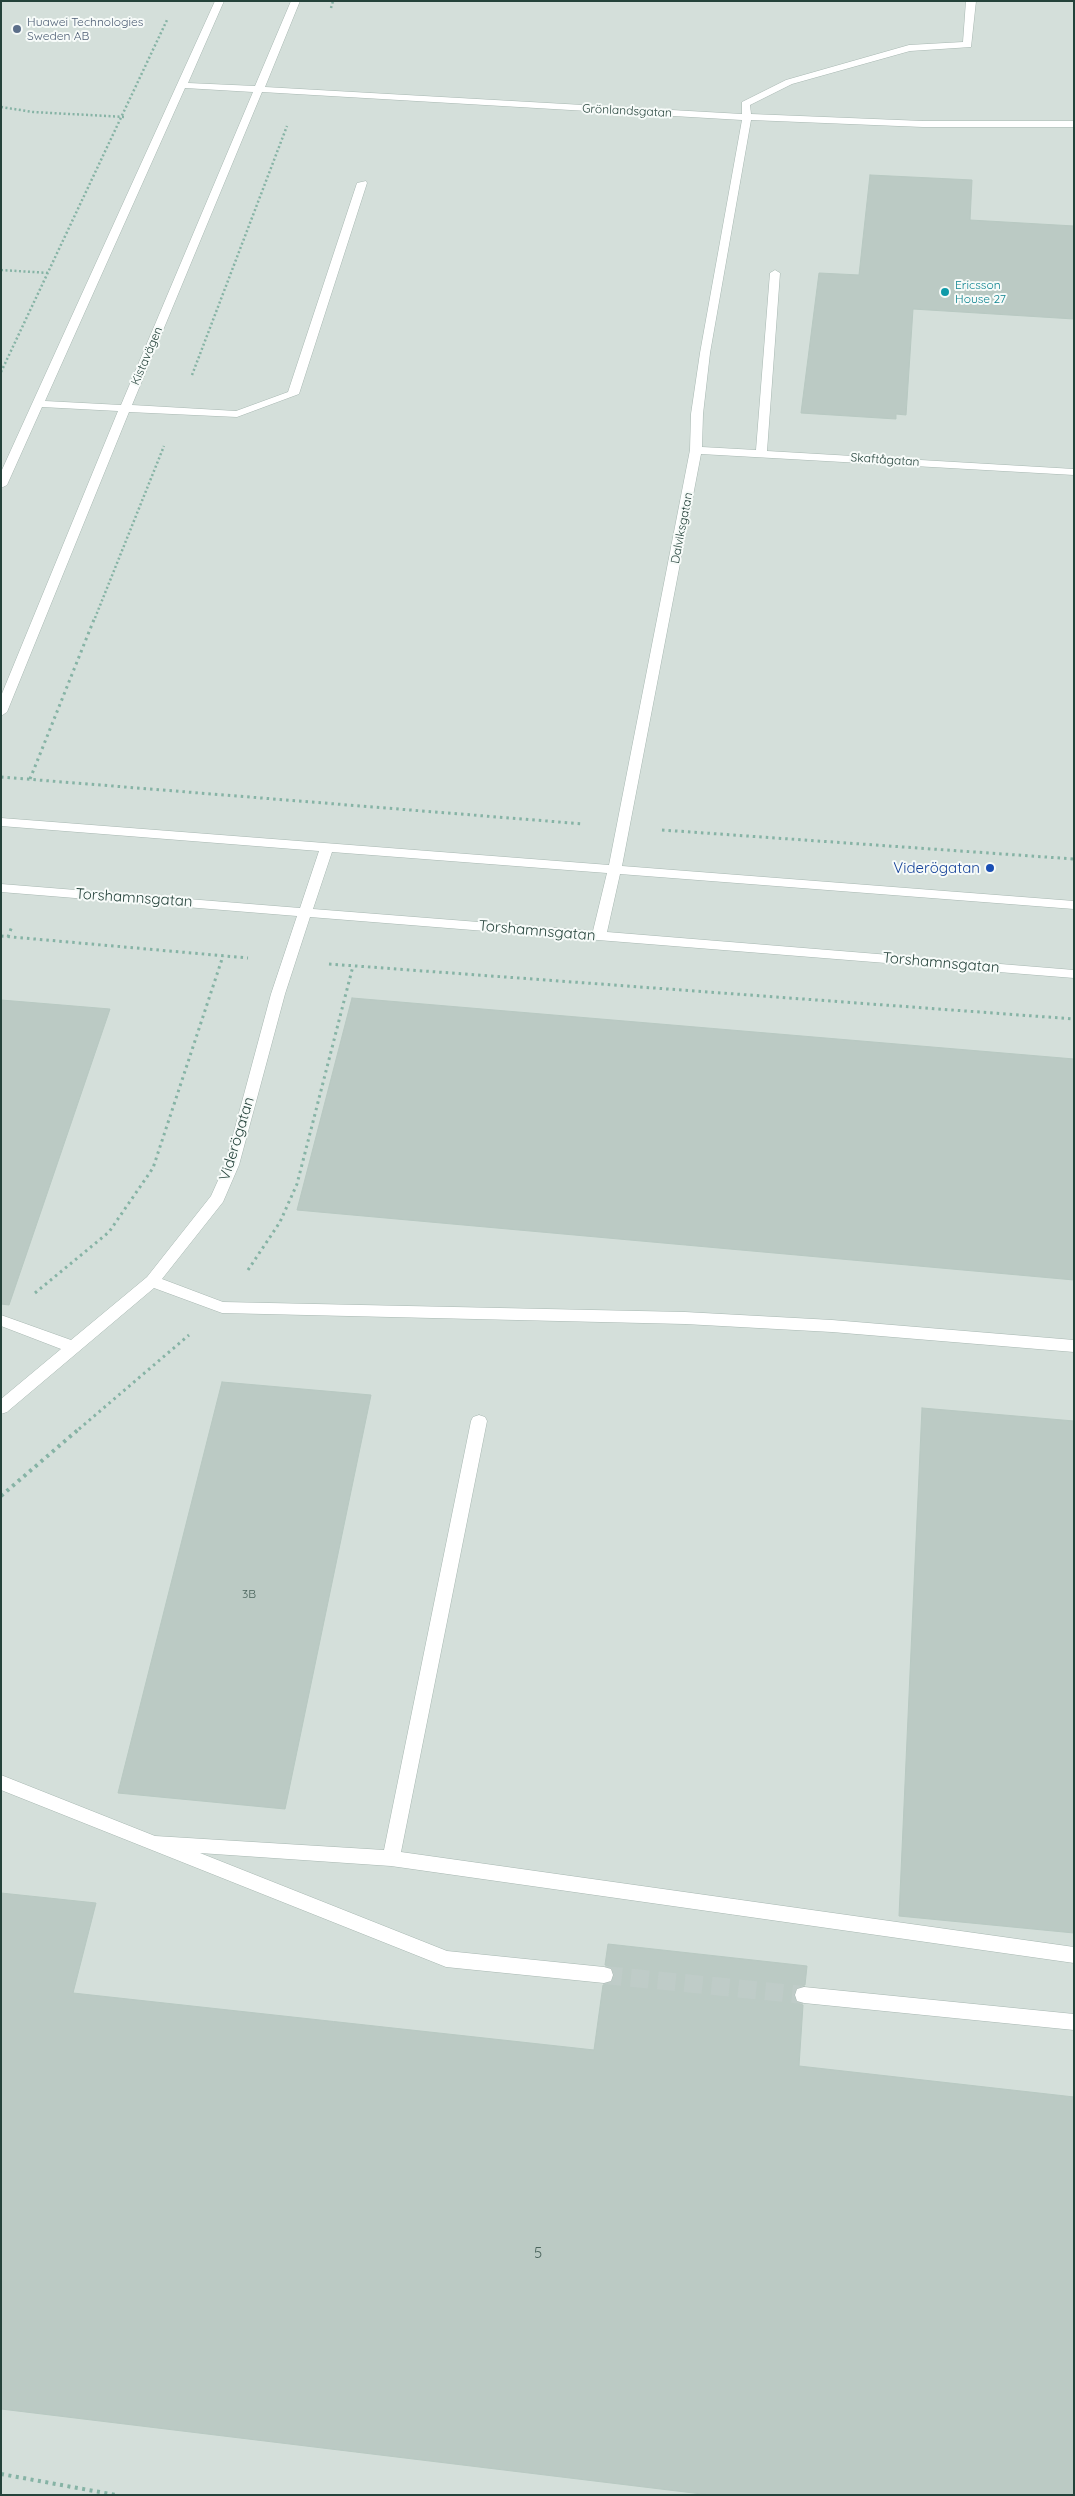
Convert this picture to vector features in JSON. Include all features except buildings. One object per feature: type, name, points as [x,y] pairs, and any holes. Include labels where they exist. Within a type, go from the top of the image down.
[{"type":"street","points":[[1,485],[220,1]]},
{"type":"street","name":"Kistavägen","points":[[1,712],[125,409],[296,1]]},
{"type":"street","name":"Dalviksgatan","points":[[599,936],[624,828],[696,450],[697,414],[705,353],[746,117],[745,104],[789,82],[909,48],[968,45],[971,1]]},
{"type":"street","name":"Grönlandsgatan","points":[[181,85],[746,117],[923,124],[1074,124]]},
{"type":"street","points":[[38,404],[237,414],[293,394],[362,183]]},
{"type":"street","points":[[762,452],[775,273]]},
{"type":"street","name":"Skaftågatan","points":[[696,450],[762,452],[1074,472]]},
{"type":"street","points":[[1,822],[1074,905]]},
{"type":"street","name":"Viderögatan","points":[[1,1408],[152,1281],[190,1237],[218,1198],[232,1165],[289,961],[327,847]]},
{"type":"street","name":"Torshamnsgatan","points":[[1,888],[1074,974]]},
{"type":"street","points":[[152,1281],[222,1307],[685,1318],[832,1326],[1074,1346]]},
{"type":"street","points":[[2,1320],[74,1348]]},
{"type":"street","points":[[391,1858],[479,1421]]},
{"type":"street","points":[[1,1782],[446,1959],[604,1975]]},
{"type":"street","points":[[154,1843],[391,1858],[1074,1955]]},
{"type":"street","points":[[804,1995],[1074,2022]]},
{"type":"path","points":[[1,372],[168,19]]},
{"type":"path","points":[[1,107],[33,112],[123,117]]},
{"type":"path","points":[[30,779],[177,412],[286,128]]},
{"type":"path","points":[[1,270],[49,273]]},
{"type":"path","points":[[1,777],[624,828],[1074,859]]},
{"type":"path","points":[[1,936],[353,966],[1074,1019]]},
{"type":"path","points":[[2,1320],[109,1232],[152,1168],[224,956]]},
{"type":"path","points":[[344,1000],[353,966]]},
{"type":"path","points":[[1,2474],[116,2495]]},
{"type":"shaded area","points":[[1,1],[1074,1],[1074,2495],[1,2495]]},
{"type":"tunnel","points":[[604,1975],[804,1995]]},
{"type":"place","name":"Huawei Technologies Sweden AB","points":[[17,29]]},
{"type":"place","name":"Ericsson House 27","points":[[945,292]]},
{"type":"place","name":"Viderögatan","points":[[990,868]]}]
